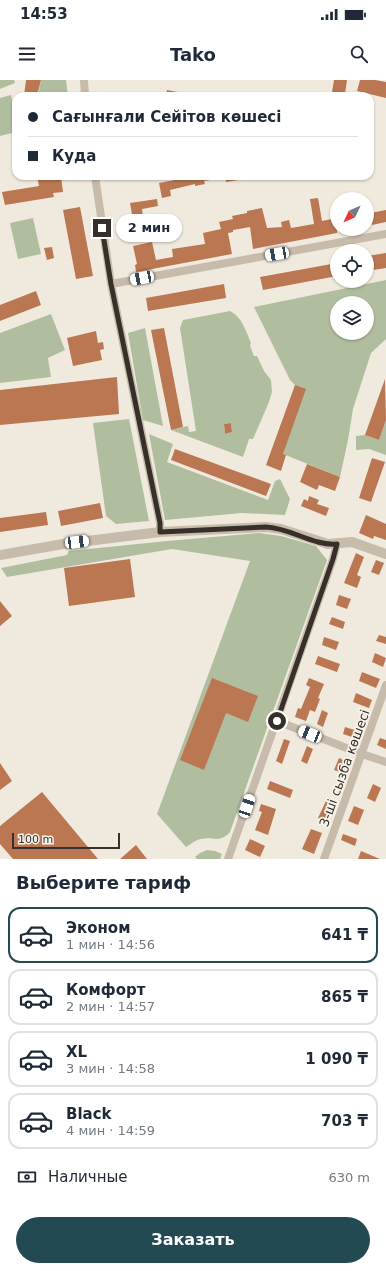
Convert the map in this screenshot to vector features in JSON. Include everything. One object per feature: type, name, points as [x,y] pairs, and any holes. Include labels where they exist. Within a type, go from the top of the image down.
[{"type":"street","points":[[84,80],[85,92]]},
{"type":"street","points":[[96,180],[111,284],[160,523],[160,532]]},
{"type":"street","points":[[111,284],[386,234]]},
{"type":"street","points":[[0,555],[63,544],[160,532],[266,527],[281,529],[323,543],[337,544],[352,542],[386,554]]},
{"type":"street","points":[[228,859],[337,544]]},
{"type":"street","name":"3-ші сызба көшесі","points":[[324,859],[386,685]]},
{"type":"street","points":[[277,721],[386,762]]},
{"type":"green space","points":[[0,80],[14,80],[15,83],[0,89]]},
{"type":"green space","points":[[41,80],[66,80],[68,92],[39,92]]},
{"type":"green space","points":[[11,95],[12,133],[0,136],[0,98]]},
{"type":"green space","points":[[33,218],[41,254],[18,259],[10,223]]},
{"type":"green space","points":[[386,280],[386,339],[371,353],[353,409],[340,477],[283,454],[295,385],[290,380],[254,307],[347,288],[374,288],[374,282]]},
{"type":"green space","points":[[230,311],[241,321],[251,343],[250,346],[254,356],[257,356],[264,371],[271,380],[272,392],[269,402],[253,439],[249,439],[243,457],[171,430],[188,426],[189,432],[196,431],[180,328],[183,320]],"holes":[[[231,423],[232,432],[225,434],[224,424]]]},
{"type":"green space","points":[[51,314],[65,350],[48,358],[51,377],[0,383],[0,333]]},
{"type":"green space","points":[[145,328],[163,426],[143,420],[128,333]]},
{"type":"green space","points":[[129,419],[149,521],[116,524],[106,516],[93,423]]},
{"type":"green space","points":[[386,420],[386,455],[369,449],[356,450],[356,436],[365,435],[379,440]]},
{"type":"green space","points":[[149,434],[173,444],[167,462],[268,500],[275,481],[280,479],[290,499],[285,515],[242,513],[165,520]]},
{"type":"green space","points":[[259,533],[281,536],[316,546],[327,560],[230,832],[223,838],[206,838],[195,841],[186,847],[157,814],[250,561],[172,549],[7,577],[1,568],[67,555],[69,551]]},
{"type":"green space","points":[[207,850],[222,854],[220,859],[197,859],[195,857]]},
{"type":"building","points":[[26,80],[41,80],[38,92],[24,92]]},
{"type":"building","points":[[334,80],[347,80],[345,92],[332,92]]},
{"type":"building","points":[[360,80],[386,82],[386,98],[374,95],[374,92],[357,91]]},
{"type":"building","points":[[167,90],[178,92],[167,92]]},
{"type":"building","points":[[38,180],[62,180],[63,192],[53,193],[54,197],[5,205],[2,192],[39,186]]},
{"type":"building","points":[[175,180],[210,180],[204,181],[205,184],[195,186],[195,184],[170,190],[171,196],[162,198],[159,183]]},
{"type":"building","points":[[226,180],[238,180],[226,182]]},
{"type":"building","points":[[318,198],[322,221],[330,219],[330,234],[253,249],[250,227],[233,230],[233,232],[228,233],[232,254],[136,272],[135,265],[137,264],[133,246],[152,242],[156,260],[173,257],[172,249],[205,244],[203,233],[221,229],[219,222],[233,219],[232,216],[247,213],[247,211],[262,208],[267,228],[282,227],[281,222],[289,220],[291,228],[314,224],[310,199]]},
{"type":"building","points":[[157,199],[158,206],[142,209],[143,217],[141,218],[144,233],[131,235],[129,227],[134,226],[130,203]]},
{"type":"building","points":[[80,207],[93,276],[76,279],[63,210]]},
{"type":"building","points":[[386,210],[386,222],[374,225],[374,212]]},
{"type":"building","points":[[52,247],[54,258],[47,260],[44,248]]},
{"type":"building","points":[[386,253],[386,268],[374,270],[374,255]]},
{"type":"building","points":[[330,264],[330,277],[263,290],[260,277]]},
{"type":"building","points":[[224,284],[226,298],[148,311],[146,298]]},
{"type":"building","points":[[36,291],[41,305],[0,321],[0,305]]},
{"type":"building","points":[[164,328],[183,427],[171,430],[151,330]]},
{"type":"building","points":[[96,331],[98,343],[103,342],[104,349],[100,350],[102,360],[73,366],[67,338]]},
{"type":"building","points":[[117,377],[119,414],[0,425],[0,390]]},
{"type":"building","points":[[385,379],[386,420],[379,440],[365,435]]},
{"type":"building","points":[[295,385],[306,389],[283,454],[286,455],[281,471],[266,465]]},
{"type":"building","points":[[231,423],[232,432],[225,434],[224,424]]},
{"type":"building","points":[[175,449],[271,484],[266,496],[171,460]]},
{"type":"building","points":[[372,458],[385,462],[371,502],[359,498]]},
{"type":"building","points":[[307,464],[340,477],[335,491],[319,485],[317,490],[300,482]]},
{"type":"building","points":[[309,496],[319,500],[317,504],[329,508],[326,516],[301,506],[304,499],[308,501]]},
{"type":"building","points":[[100,503],[103,518],[61,526],[58,511]]},
{"type":"building","points":[[46,512],[48,525],[0,532],[0,518]]},
{"type":"building","points":[[366,515],[386,524],[386,540],[374,536],[373,539],[359,533]]},
{"type":"building","points":[[356,553],[364,557],[357,575],[361,577],[357,588],[344,583]]},
{"type":"building","points":[[130,559],[135,597],[69,606],[64,568]]},
{"type":"building","points":[[376,560],[384,563],[379,575],[371,572]]},
{"type":"building","points":[[339,595],[351,599],[347,609],[336,605]]},
{"type":"building","points":[[0,601],[12,616],[0,626]]},
{"type":"building","points":[[332,617],[345,622],[343,629],[329,624]]},
{"type":"building","points":[[379,635],[386,637],[386,644],[376,641]]},
{"type":"building","points":[[324,637],[339,642],[336,650],[322,645]]},
{"type":"building","points":[[375,653],[386,658],[383,667],[372,662]]},
{"type":"building","points":[[318,656],[340,664],[337,672],[315,664]]},
{"type":"building","points":[[362,672],[380,679],[376,688],[359,681]]},
{"type":"building","points":[[212,678],[258,696],[248,722],[226,713],[204,770],[180,760]]},
{"type":"building","points":[[309,678],[324,684],[318,698],[320,699],[315,712],[310,710],[306,721],[295,717],[298,708],[301,709],[310,687],[306,685]]},
{"type":"building","points":[[356,693],[372,700],[369,708],[353,702]]},
{"type":"building","points":[[322,710],[328,713],[323,727],[317,724]]},
{"type":"building","points":[[345,727],[361,732],[358,739],[343,734]]},
{"type":"building","points":[[380,738],[386,740],[386,749],[377,745]]},
{"type":"building","points":[[284,739],[290,741],[282,764],[276,761]]},
{"type":"building","points":[[307,746],[313,749],[307,764],[301,761]]},
{"type":"building","points":[[339,758],[347,762],[343,773],[334,770]]},
{"type":"building","points":[[0,763],[12,781],[0,790]]},
{"type":"building","points":[[270,781],[293,790],[290,798],[267,789]]},
{"type":"building","points":[[373,784],[381,788],[375,802],[367,798]]},
{"type":"building","points":[[42,792],[98,859],[13,859],[0,844],[0,826]]},
{"type":"building","points":[[326,801],[333,803],[326,821],[318,818]]},
{"type":"building","points":[[261,804],[276,809],[268,835],[255,830],[262,812],[259,811]]},
{"type":"building","points":[[354,806],[364,810],[358,825],[348,821]]},
{"type":"building","points":[[311,829],[322,833],[314,854],[302,849]]},
{"type":"building","points":[[343,834],[357,839],[355,846],[341,840]]},
{"type":"building","points":[[250,839],[265,846],[260,857],[245,850]]},
{"type":"building","points":[[136,845],[147,859],[120,859]]},
{"type":"building","points":[[361,851],[380,859],[358,859]]},
{"type":"route","points":[[102,228],[111,284],[160,523],[160,532],[273,527],[323,543],[337,544],[277,721]]}]
